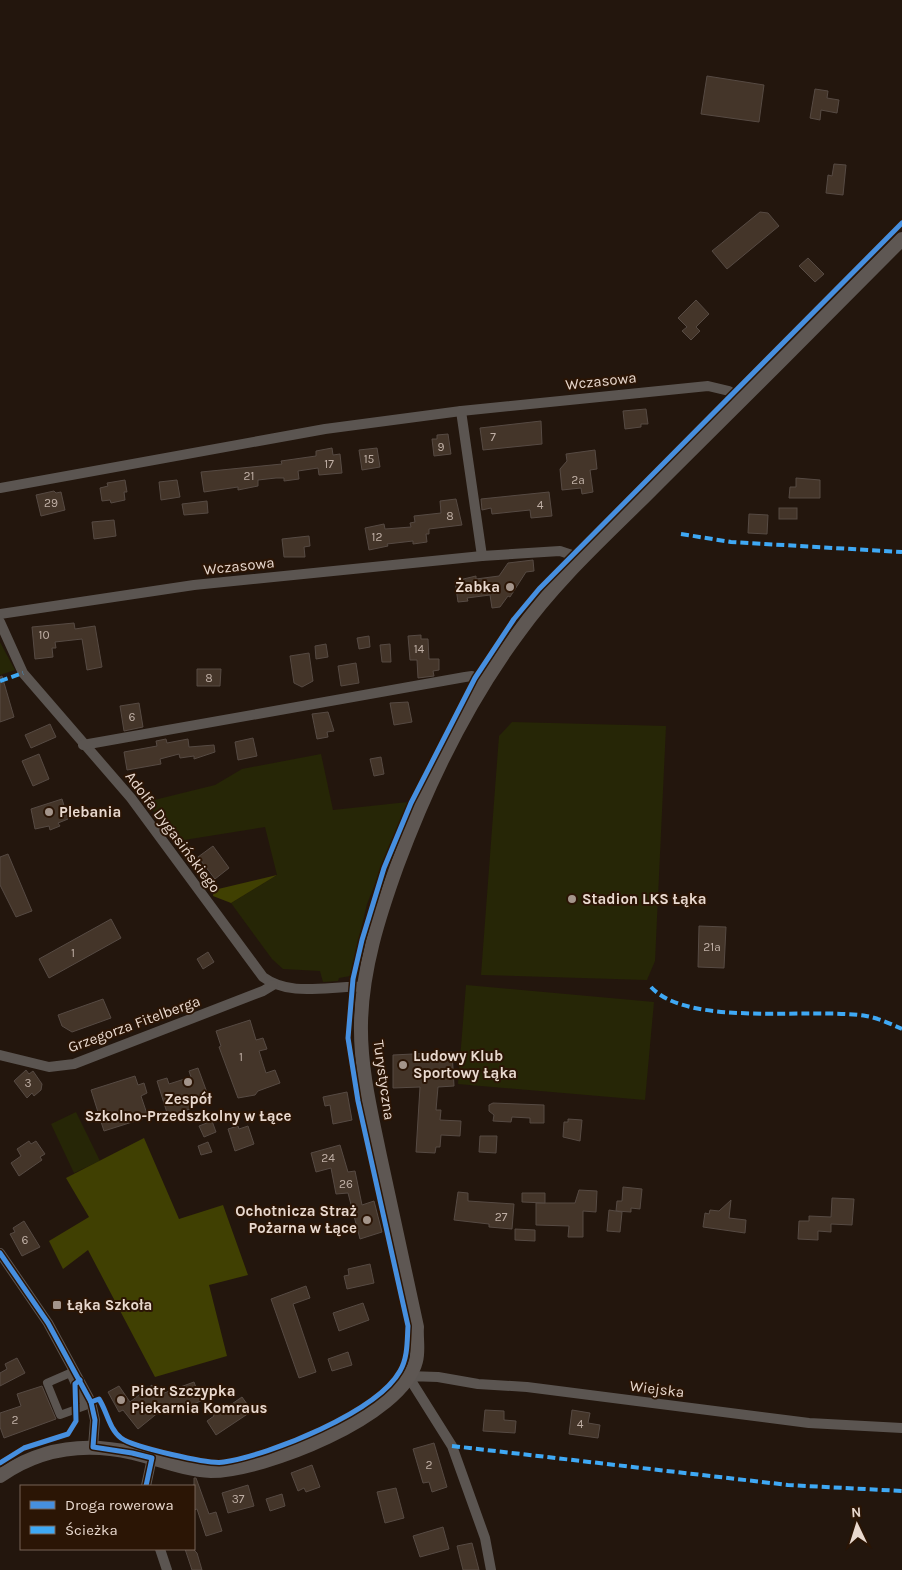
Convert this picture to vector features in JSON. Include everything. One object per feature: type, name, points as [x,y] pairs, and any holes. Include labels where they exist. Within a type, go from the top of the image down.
[{"type":"main road","name":"Turystyczna","points":[[93,1448],[132,1453],[209,1471],[229,1470],[272,1459],[323,1439],[379,1409],[408,1376],[416,1361],[417,1327],[366,1089],[361,1041],[364,988],[378,926],[402,854],[442,762],[485,684],[530,617],[580,562],[902,239]]},
{"type":"main road","points":[[0,1476],[14,1466],[44,1453],[75,1448],[93,1448]]},
{"type":"street","name":"Wczasowa","points":[[0,488],[324,430],[460,411],[708,386],[729,391],[740,401]]},
{"type":"street","points":[[460,411],[482,556]]},
{"type":"street","name":"Wczasowa","points":[[0,614],[194,585],[482,556],[560,551],[572,555],[580,562]]},
{"type":"street","name":"Adolfa Dygasińskiego","points":[[0,622],[23,673],[83,745],[132,798],[263,977],[274,985]]},
{"type":"street","points":[[83,745],[465,677],[472,676],[485,684]]},
{"type":"street","points":[[274,985],[291,988],[364,988]]},
{"type":"street","name":"Grzegorza Fitelberga","points":[[0,1055],[49,1067],[74,1064],[263,991],[274,985]]},
{"type":"street","points":[[0,1253],[48,1323],[91,1402],[95,1420],[93,1448]]},
{"type":"street","points":[[70,1373],[85,1406],[60,1415],[48,1383],[70,1373]]},
{"type":"street","points":[[408,1376],[452,1446],[484,1538],[491,1570]]},
{"type":"street","name":"Wiejska","points":[[408,1376],[438,1377],[478,1384],[527,1387],[809,1423],[902,1428]]},
{"type":"street","points":[[146,1485],[152,1458]]},
{"type":"street","points":[[160,1550],[166,1570]]},
{"type":"shaded area","points":[[0,642],[15,670],[0,675]]},
{"type":"shaded area","name":"Stadion LKS Łąka","points":[[512,722],[666,726],[655,961],[647,980],[481,975],[499,736]]},
{"type":"shaded area","points":[[321,754],[333,810],[408,802],[367,904],[350,976],[339,978],[338,981],[323,982],[320,971],[283,969],[272,959],[231,903],[277,875],[265,827],[178,841],[146,802],[215,785],[242,769]]},
{"type":"shaded area","points":[[277,875],[231,903],[213,896],[214,890]]},
{"type":"shaded area","points":[[466,985],[654,1002],[645,1100],[458,1084]]},
{"type":"shaded area","points":[[76,1112],[100,1161],[74,1173],[51,1124]]},
{"type":"shaded area","points":[[144,1138],[179,1219],[223,1205],[248,1275],[209,1285],[227,1356],[155,1377],[88,1250],[63,1269],[49,1241],[89,1217],[66,1178]]},
{"type":"building","points":[[707,76],[764,85],[759,122],[701,114]]},
{"type":"building","points":[[815,89],[828,91],[827,98],[839,100],[837,113],[821,110],[820,120],[810,118]]},
{"type":"building","points":[[834,164],[846,165],[843,195],[826,193],[828,175],[832,176]]},
{"type":"building","points":[[760,212],[768,213],[779,226],[727,269],[712,251]]},
{"type":"building","points":[[808,258],[824,274],[815,282],[799,266]]},
{"type":"building","points":[[696,300],[709,314],[696,327],[700,331],[691,340],[682,331],[687,327],[678,318]]},
{"type":"building","points":[[646,409],[648,424],[625,429],[623,411]]},
{"type":"building","points":[[541,421],[542,444],[483,450],[480,428]]},
{"type":"building","points":[[448,434],[451,454],[434,456],[432,439],[437,439],[437,435]]},
{"type":"building","points":[[332,448],[333,455],[340,454],[342,473],[319,475],[318,468],[298,471],[299,479],[284,481],[284,478],[258,480],[258,486],[238,490],[238,487],[204,492],[201,472],[282,464],[281,461],[316,456],[316,451]]},
{"type":"building","points":[[377,448],[380,467],[362,470],[359,450]]},
{"type":"building","points":[[595,450],[597,469],[590,470],[593,492],[582,494],[581,488],[562,490],[560,469],[567,461],[566,454]]},
{"type":"building","points":[[796,478],[820,480],[820,498],[789,498],[790,487],[796,487]]},
{"type":"building","points":[[125,480],[127,492],[124,492],[125,500],[111,503],[110,500],[102,501],[100,488],[108,486],[107,483]]},
{"type":"building","points":[[177,480],[180,497],[161,500],[159,482]]},
{"type":"building","points":[[54,491],[56,493],[61,492],[65,510],[41,516],[36,495]]},
{"type":"building","points":[[549,492],[552,516],[531,518],[530,510],[492,514],[491,508],[482,510],[481,499]]},
{"type":"building","points":[[456,499],[462,525],[429,529],[429,534],[426,534],[427,542],[413,544],[413,541],[387,544],[388,546],[369,550],[365,528],[384,524],[385,529],[411,527],[410,523],[415,522],[414,516],[441,513],[440,501]]},
{"type":"building","points":[[207,501],[208,513],[184,515],[182,504]]},
{"type":"building","points":[[779,508],[797,508],[797,519],[779,519]]},
{"type":"building","points":[[749,514],[768,515],[767,534],[748,533]]},
{"type":"building","points":[[114,520],[116,536],[94,539],[92,522]]},
{"type":"building","points":[[309,536],[310,546],[304,547],[305,557],[284,557],[282,539]]},
{"type":"building","points":[[533,560],[534,571],[526,572],[510,597],[508,596],[500,607],[492,608],[490,595],[467,598],[468,601],[458,602],[455,581],[476,576],[476,579],[499,576],[508,563]]},
{"type":"building","points":[[74,623],[75,629],[95,626],[102,667],[87,670],[82,639],[55,642],[56,648],[52,648],[53,657],[35,659],[32,627]]},
{"type":"building","points":[[421,635],[421,639],[428,639],[429,659],[439,659],[439,670],[433,671],[434,676],[418,678],[417,660],[410,660],[408,636]]},
{"type":"building","points":[[369,636],[370,647],[359,649],[357,638]]},
{"type":"building","points":[[326,644],[328,657],[316,659],[315,646]]},
{"type":"building","points":[[390,644],[391,662],[382,662],[380,645]]},
{"type":"building","points":[[309,653],[313,681],[302,687],[294,683],[290,656]]},
{"type":"building","points":[[356,663],[359,683],[341,686],[338,666]]},
{"type":"building","points":[[197,669],[221,669],[220,686],[197,686]]},
{"type":"building","points":[[2,676],[14,717],[0,722],[0,677]]},
{"type":"building","points":[[408,702],[412,722],[394,725],[390,703]]},
{"type":"building","points":[[139,703],[143,727],[124,731],[120,706]]},
{"type":"building","points":[[328,712],[334,731],[327,732],[328,737],[317,739],[312,714]]},
{"type":"building","points":[[50,724],[56,737],[31,748],[25,735]]},
{"type":"building","points":[[253,738],[257,756],[238,760],[235,742]]},
{"type":"building","points":[[166,739],[167,743],[188,739],[189,747],[214,745],[215,752],[194,759],[194,756],[180,758],[179,754],[160,759],[161,764],[127,770],[124,752],[157,746],[156,741]]},
{"type":"building","points":[[39,754],[49,779],[33,786],[22,761]]},
{"type":"building","points":[[381,757],[384,774],[374,776],[370,759]]},
{"type":"building","name":"Plebania","points":[[62,799],[68,819],[58,823],[60,826],[50,830],[49,826],[35,829],[31,809]]},
{"type":"building","points":[[213,846],[229,868],[215,879],[198,857]]},
{"type":"building","points":[[8,854],[32,911],[16,917],[0,885],[0,857]]},
{"type":"building","points":[[111,919],[121,938],[49,978],[39,959]]},
{"type":"building","points":[[699,926],[726,927],[724,968],[698,967]]},
{"type":"building","points":[[208,952],[214,962],[203,969],[197,959]]},
{"type":"building","points":[[103,999],[111,1018],[72,1032],[62,1026],[58,1015]]},
{"type":"building","name":"Zespół Szkolno-Przedszkolny w Łące","points":[[250,1020],[256,1040],[263,1038],[267,1049],[259,1051],[266,1073],[275,1070],[280,1083],[258,1091],[255,1095],[238,1098],[219,1047],[221,1046],[216,1031]]},
{"type":"building","points":[[452,1052],[454,1086],[438,1087],[436,1110],[441,1110],[440,1120],[461,1121],[460,1136],[441,1135],[440,1147],[436,1147],[435,1153],[416,1152],[420,1087],[393,1088],[393,1055]]},
{"type":"building","points":[[198,1068],[209,1098],[191,1104],[193,1108],[168,1116],[157,1081],[167,1078],[169,1084],[191,1077],[189,1071]]},
{"type":"building","points":[[26,1070],[29,1074],[33,1071],[42,1084],[41,1090],[34,1096],[32,1093],[27,1098],[14,1081]]},
{"type":"building","points":[[135,1076],[138,1085],[144,1083],[147,1093],[141,1096],[148,1117],[104,1131],[91,1090]]},
{"type":"building","points":[[347,1092],[352,1120],[333,1124],[330,1105],[325,1106],[323,1097]]},
{"type":"building","points":[[493,1103],[544,1105],[544,1123],[530,1123],[530,1118],[512,1117],[511,1122],[493,1121],[494,1115],[489,1111],[489,1105]]},
{"type":"building","points":[[568,1119],[582,1120],[580,1141],[563,1137],[564,1122],[568,1122]]},
{"type":"building","points":[[212,1121],[216,1132],[204,1137],[199,1126]]},
{"type":"building","points":[[238,1126],[239,1129],[248,1126],[254,1144],[235,1151],[228,1129]]},
{"type":"building","points":[[480,1136],[497,1136],[496,1153],[479,1152]]},
{"type":"building","points":[[29,1141],[31,1144],[36,1141],[45,1154],[40,1157],[42,1160],[19,1176],[11,1163],[21,1156],[17,1149]]},
{"type":"building","points":[[208,1142],[212,1152],[201,1155],[198,1146]]},
{"type":"building","points":[[340,1145],[348,1172],[355,1171],[362,1205],[374,1201],[382,1232],[360,1239],[348,1193],[336,1194],[331,1168],[316,1172],[311,1153]]},
{"type":"building","points":[[623,1187],[642,1189],[640,1209],[631,1208],[631,1212],[616,1211],[617,1201],[622,1201]]},
{"type":"building","points":[[579,1190],[597,1191],[596,1212],[583,1211],[583,1237],[568,1237],[569,1226],[536,1225],[536,1203],[575,1203]]},
{"type":"building","points":[[458,1192],[468,1193],[468,1201],[514,1204],[512,1229],[489,1227],[489,1224],[454,1220]]},
{"type":"building","points":[[522,1193],[545,1193],[545,1203],[522,1202]]},
{"type":"building","points":[[832,1198],[854,1199],[852,1225],[831,1224],[831,1232],[818,1231],[818,1240],[798,1239],[799,1221],[809,1221],[809,1216],[831,1217]]},
{"type":"building","points":[[731,1200],[729,1218],[746,1220],[745,1233],[703,1227],[705,1213],[709,1214],[710,1210],[719,1211]]},
{"type":"building","points":[[609,1210],[622,1212],[620,1232],[607,1231]]},
{"type":"building","points":[[24,1221],[40,1247],[22,1256],[10,1234],[15,1232],[13,1228]]},
{"type":"building","points":[[515,1229],[535,1230],[535,1241],[515,1240]]},
{"type":"building","points":[[370,1264],[374,1283],[347,1289],[344,1276],[349,1275],[348,1269]]},
{"type":"building","points":[[306,1286],[310,1298],[293,1304],[316,1372],[299,1378],[271,1299]]},
{"type":"building","points":[[363,1303],[369,1320],[339,1331],[333,1313]]},
{"type":"building","points":[[348,1352],[352,1365],[332,1371],[328,1359]]},
{"type":"building","points":[[17,1358],[25,1373],[0,1386],[0,1373],[7,1369],[5,1364]]},
{"type":"building","points":[[194,1382],[201,1401],[168,1414],[165,1407],[138,1429],[123,1410],[119,1412],[108,1392],[119,1386],[130,1402],[152,1385],[156,1396]]},
{"type":"building","points":[[42,1386],[56,1419],[4,1438],[0,1427],[0,1413],[21,1406],[17,1394]]},
{"type":"building","points":[[242,1397],[252,1411],[216,1435],[207,1421],[214,1416],[212,1412],[220,1406],[223,1410]]},
{"type":"building","points":[[485,1410],[504,1411],[504,1420],[516,1421],[515,1433],[483,1431]]},
{"type":"building","points":[[572,1410],[590,1413],[588,1423],[600,1425],[598,1438],[569,1434]]},
{"type":"building","points":[[434,1443],[447,1487],[432,1492],[429,1482],[423,1483],[413,1449]]},
{"type":"building","points":[[312,1465],[320,1487],[306,1492],[304,1488],[298,1491],[291,1473]]},
{"type":"building","points":[[194,1478],[196,1478],[209,1514],[216,1512],[222,1531],[206,1536],[197,1509],[195,1510]]},
{"type":"building","points":[[248,1485],[254,1506],[228,1513],[222,1493]]},
{"type":"building","points":[[396,1488],[404,1518],[385,1523],[377,1492]]},
{"type":"building","points":[[282,1494],[285,1506],[270,1511],[266,1499]]},
{"type":"building","points":[[443,1527],[449,1549],[420,1557],[413,1536]]},
{"type":"building","points":[[472,1543],[479,1570],[463,1570],[457,1546]]},
{"type":"building","points":[[185,1550],[194,1550],[197,1553],[202,1570],[192,1570]]},
{"type":"marked path","points":[[681,534],[731,542],[902,552]]},
{"type":"marked path","points":[[0,681],[23,673]]},
{"type":"marked path","points":[[651,987],[669,1000],[693,1008],[752,1014],[843,1014],[866,1016],[902,1029]]},
{"type":"marked path","points":[[452,1446],[788,1485],[902,1491]]},
{"type":"cycle path","points":[[91,1402],[99,1399],[114,1430],[121,1438],[128,1442],[188,1458],[224,1462],[268,1451],[321,1429],[369,1402],[388,1386],[400,1371],[406,1355],[408,1326],[358,1101],[348,1038],[353,979],[362,940],[384,868],[411,803],[475,678],[514,619],[539,589],[902,223]]},
{"type":"cycle path","points":[[0,1253],[48,1323],[91,1402],[95,1420],[93,1447],[152,1458],[146,1485]]},
{"type":"cycle path","points":[[0,1463],[24,1448],[68,1434],[76,1421],[75,1384],[80,1380]]},
{"type":"place","name":"Żabka","points":[[510,587]]},
{"type":"place","name":"Plebania","points":[[49,812]]},
{"type":"place","name":"Stadion LKS Łąka","points":[[572,899]]},
{"type":"place","name":"Ludowy Klub Sportowy Łąka","points":[[403,1065]]},
{"type":"place","name":"Zespół Szkolno-Przedszkolny w Łące","points":[[188,1082]]},
{"type":"place","name":"Ochotnicza Straż Pożarna w Łące","points":[[367,1220]]},
{"type":"place","name":"Łąka Szkoła","points":[[57,1305]]},
{"type":"place","name":"Piotr Szczypka Piekarnia Komraus","points":[[121,1400]]}]
